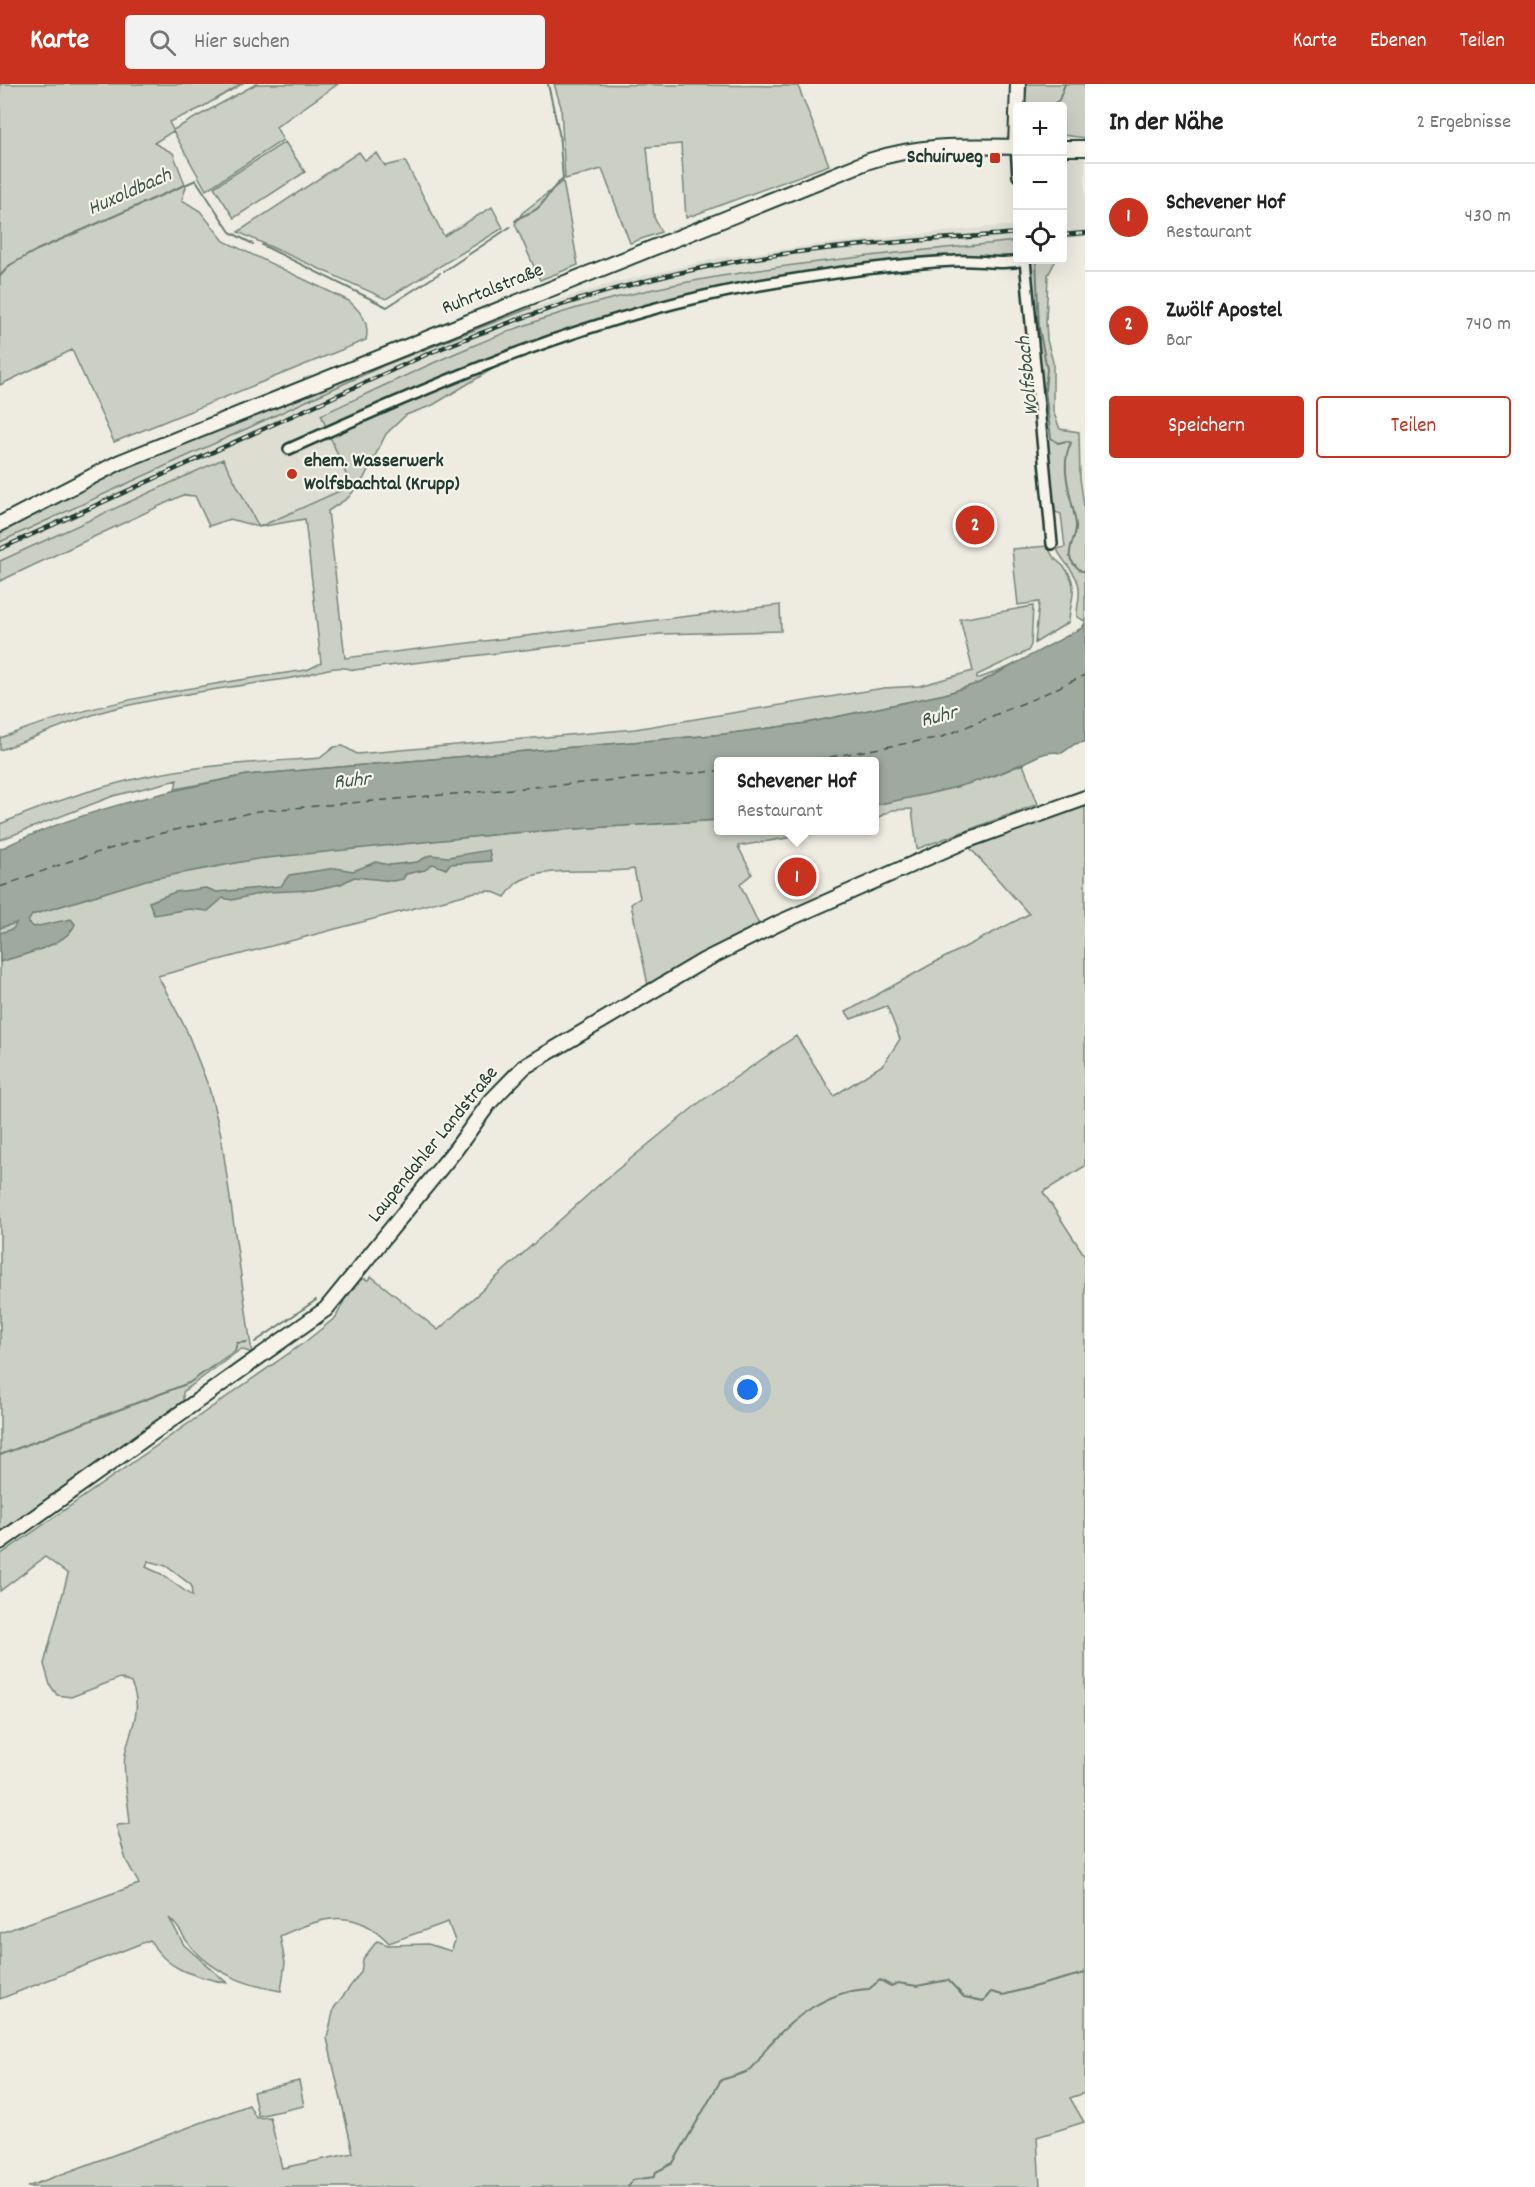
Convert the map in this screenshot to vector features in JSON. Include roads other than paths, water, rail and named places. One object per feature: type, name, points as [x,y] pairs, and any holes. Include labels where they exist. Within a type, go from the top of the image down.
[{"type":"main road","points":[[1017,84],[1017,102]]},
{"type":"main road","name":"Ruhrtalstraße","points":[[0,524],[120,462],[863,163],[895,152],[934,146],[1013,147]]},
{"type":"main road","points":[[1067,148],[1085,148]]},
{"type":"main road","name":"Laupendahler Landstraße","points":[[0,1542],[326,1309],[456,1149],[490,1102],[524,1067],[703,962],[779,923],[955,845],[1085,798]]},
{"type":"street","points":[[289,449],[403,397],[538,346],[682,302],[756,286],[829,274],[956,260],[1005,265],[1013,263]]},
{"type":"street","points":[[1025,264],[1052,544]]},
{"type":"water","name":"Ruhr","points":[[1085,623],[1085,742],[1075,744],[1062,753],[1040,755],[984,779],[879,804],[879,757],[714,757],[714,820],[511,833],[257,859],[146,880],[32,915],[28,922],[34,927],[71,919],[75,924],[70,932],[53,944],[0,962],[0,933],[13,929],[16,923],[0,928],[0,849],[90,813],[184,788],[247,775],[725,734],[807,723],[945,694],[979,683],[1082,628]]},
{"type":"water","points":[[489,850],[491,861],[450,864],[446,869],[433,864],[425,870],[406,874],[403,879],[393,881],[354,877],[341,884],[313,890],[267,892],[232,900],[223,898],[208,911],[189,909],[154,915],[149,902],[175,892],[206,888],[217,892],[281,886],[289,875],[336,868],[353,871],[376,862],[389,865],[417,862],[430,855],[448,857]]},
{"type":"waterway","name":"Huxoldbach","points":[[515,221],[539,207],[563,179],[559,133],[548,84]]},
{"type":"waterway","name":"Wolfsbach","points":[[1056,102],[1065,84]]},
{"type":"waterway","name":"Huxoldbach","points":[[0,276],[10,265],[37,250],[196,180],[230,232],[253,244]]},
{"type":"waterway","name":"Huxoldbach","points":[[444,271],[510,227]]},
{"type":"waterway","name":"Huxoldbach","points":[[262,245],[387,307],[440,273]]},
{"type":"waterway","name":"Wolfsbach","points":[[1036,264],[1039,328],[1047,369],[1045,390],[1051,438],[1058,443],[1067,441],[1071,443],[1067,452],[1066,473],[1076,525],[1070,557],[1081,571],[1085,571]]},
{"type":"waterway","points":[[486,1097],[517,1063],[547,1045]]},
{"type":"waterway","points":[[405,1201],[479,1106]]},
{"type":"waterway","points":[[255,1342],[316,1300]]},
{"type":"waterway","points":[[0,1455],[189,1383],[235,1351],[237,1343],[247,1342]]},
{"type":"waterway","points":[[628,2187],[633,2180],[654,2177],[656,2172],[673,2163],[721,2080],[751,2069],[778,2035],[800,2015],[826,2000],[840,1994],[869,1989],[880,1980],[891,1986],[898,1983],[917,1986],[948,1980],[964,1997],[983,2001],[991,1992],[1003,1995],[1085,1973]]},
{"type":"railway","points":[[0,549],[432,352],[580,299],[655,278],[767,256],[875,244],[1013,233]]},
{"type":"railway","points":[[1067,235],[1085,233]]},
{"type":"place","name":"Schuirweg","points":[[995,158]]},
{"type":"place","name":"ehem. Wasserwerk Wolfsbachtal (Krupp)","points":[[292,474]]},
{"type":"place","name":"Zwölf Apostel","points":[[975,525]]},
{"type":"place","name":"Schevener Hof","points":[[797,877]]}]
